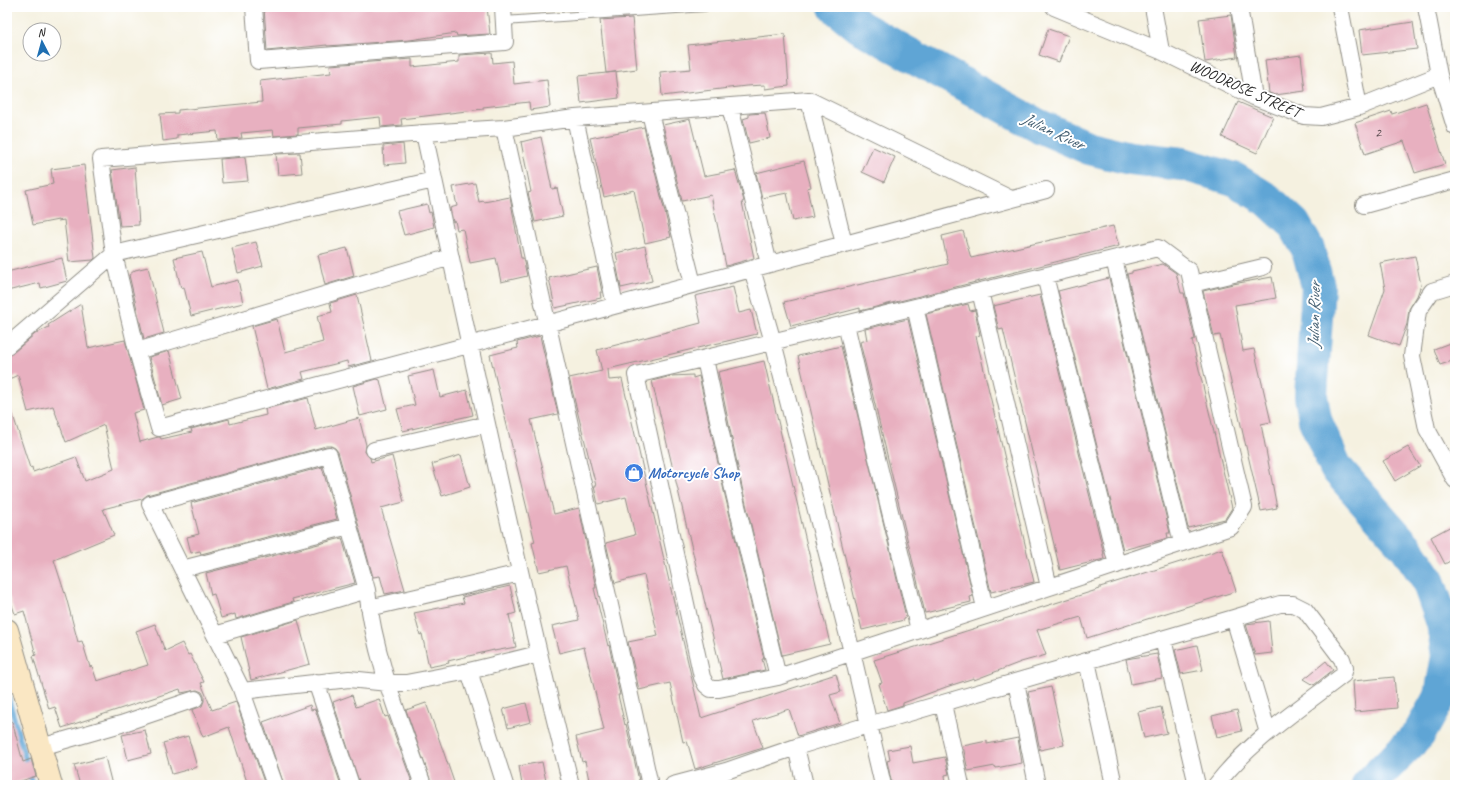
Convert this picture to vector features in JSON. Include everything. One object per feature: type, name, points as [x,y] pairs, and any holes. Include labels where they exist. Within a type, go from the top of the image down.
[{"type":"main road","points":[[7,630],[51,785]]},
{"type":"street","points":[[254,7],[258,61],[505,42],[504,14]]},
{"type":"street","points":[[1153,7],[1161,51]]},
{"type":"street","points":[[1239,7],[1254,97]]},
{"type":"street","points":[[1340,7],[1359,107]]},
{"type":"street","points":[[1426,7],[1440,75],[1455,127]]},
{"type":"street","name":"WOODROSE STREET","points":[[1059,8],[1161,51],[1254,97],[1304,116],[1321,117],[1359,107],[1440,75]]},
{"type":"street","points":[[809,100],[844,244]]},
{"type":"street","points":[[1011,199],[809,100],[575,118],[504,128],[101,159],[114,254],[137,351],[158,428],[546,324],[615,304],[1046,190]]},
{"type":"street","points":[[730,107],[769,264]]},
{"type":"street","points":[[650,113],[693,284]]},
{"type":"street","points":[[575,118],[615,304]]},
{"type":"street","points":[[504,128],[546,324],[650,785]]},
{"type":"street","points":[[424,133],[538,654],[571,785]]},
{"type":"street","points":[[7,346],[114,254],[434,180]]},
{"type":"street","points":[[1364,205],[1455,180]]},
{"type":"street","points":[[1158,248],[1190,271],[1244,507],[1231,527],[778,677],[719,689],[711,689],[706,685],[702,677],[636,376],[1045,276],[1158,248]]},
{"type":"street","points":[[137,351],[451,257]]},
{"type":"street","points":[[1114,259],[1182,543]]},
{"type":"street","points":[[1192,284],[1262,267]]},
{"type":"street","points":[[752,268],[773,342],[852,652],[883,785]]},
{"type":"street","points":[[1045,276],[1117,565]]},
{"type":"street","points":[[1455,284],[1432,291],[1418,311],[1412,356],[1427,429],[1455,480]]},
{"type":"street","points":[[980,292],[1049,587]]},
{"type":"street","points":[[915,307],[985,608]]},
{"type":"street","points":[[846,324],[919,630]]},
{"type":"street","points":[[705,358],[733,489],[778,677]]},
{"type":"street","points":[[374,450],[487,424]]},
{"type":"street","points":[[275,785],[242,691],[150,504],[329,455],[367,590],[369,608],[388,683],[423,785]]},
{"type":"street","points":[[182,568],[349,526]]},
{"type":"street","points":[[369,608],[520,573]]},
{"type":"street","points":[[215,635],[367,590]]},
{"type":"street","points":[[673,785],[727,778],[796,747],[1280,604],[1293,604],[1305,610],[1342,660],[1345,668],[1342,675],[1268,733],[1230,767],[1216,785]]},
{"type":"street","points":[[1234,618],[1268,733]]},
{"type":"street","points":[[1163,639],[1197,785]]},
{"type":"street","points":[[242,691],[349,679],[388,683],[406,683],[538,654]]},
{"type":"street","points":[[1087,661],[1114,785]]},
{"type":"street","points":[[469,670],[505,785]]},
{"type":"street","points":[[316,682],[351,785]]},
{"type":"street","points":[[1016,682],[1037,785]]},
{"type":"street","points":[[41,748],[121,724],[195,699]]},
{"type":"street","points":[[943,704],[961,785]]},
{"type":"street","points":[[796,747],[805,785]]},
{"type":"lane","points":[[504,14],[705,7]]},
{"type":"building","points":[[264,7],[487,7],[490,34],[457,36],[456,33],[410,40],[327,45],[267,51]]},
{"type":"building","points":[[1231,15],[1237,57],[1205,62],[1199,19]]},
{"type":"building","points":[[632,18],[637,69],[606,73],[600,20]]},
{"type":"building","points":[[1413,22],[1417,49],[1362,55],[1359,30]]},
{"type":"building","points":[[1048,29],[1069,36],[1059,62],[1039,55]]},
{"type":"building","points":[[785,34],[789,86],[765,89],[765,85],[746,86],[662,96],[660,72],[691,69],[688,45]]},
{"type":"building","points":[[492,53],[493,63],[512,61],[514,84],[547,80],[550,107],[530,110],[529,102],[401,119],[402,125],[381,127],[380,117],[342,121],[342,124],[298,128],[298,134],[274,136],[273,130],[241,133],[242,138],[218,140],[217,131],[177,135],[177,139],[163,141],[160,114],[178,113],[178,110],[262,102],[260,81],[331,73],[330,65],[412,59],[412,67],[459,62],[459,55]]},
{"type":"building","points":[[1301,55],[1305,91],[1275,95],[1269,93],[1265,60]]},
{"type":"building","points":[[616,72],[619,98],[581,103],[578,76]]},
{"type":"building","points":[[1238,102],[1273,117],[1257,153],[1222,137]]},
{"type":"building","points":[[1426,103],[1445,164],[1415,173],[1404,141],[1365,154],[1355,123],[1391,111],[1392,114]]},
{"type":"building","points":[[765,113],[770,138],[749,143],[743,119],[749,117],[749,114]]},
{"type":"building","points":[[690,119],[704,176],[735,170],[744,201],[742,202],[754,258],[726,266],[711,195],[682,201],[663,125]]},
{"type":"building","points":[[644,127],[671,237],[645,243],[634,190],[604,197],[590,138]]},
{"type":"building","points":[[541,137],[552,189],[557,188],[563,216],[535,222],[528,193],[531,192],[521,142]]},
{"type":"building","points":[[403,144],[405,163],[384,165],[383,146]]},
{"type":"building","points":[[873,147],[895,157],[884,182],[862,172]]},
{"type":"building","points":[[300,153],[302,173],[278,175],[276,154]]},
{"type":"building","points":[[245,157],[248,181],[222,183],[220,159]]},
{"type":"building","points":[[804,161],[811,187],[807,188],[813,217],[793,221],[787,193],[762,198],[756,173]]},
{"type":"building","points":[[84,165],[95,258],[93,260],[69,262],[64,220],[33,225],[26,190],[53,184],[51,169]]},
{"type":"building","points":[[135,167],[139,225],[120,226],[112,170]]},
{"type":"building","points":[[475,183],[479,202],[510,197],[521,258],[523,258],[527,276],[501,282],[496,258],[470,263],[463,229],[457,230],[455,221],[453,222],[450,208],[457,206],[453,187]]},
{"type":"building","points":[[427,204],[429,213],[431,212],[434,227],[404,235],[397,211]]},
{"type":"building","points":[[1113,226],[1119,246],[860,311],[860,308],[791,326],[784,302],[948,264],[942,236],[963,231],[971,258]]},
{"type":"building","points":[[256,242],[263,266],[238,273],[232,248]]},
{"type":"building","points":[[645,246],[652,281],[621,288],[616,263],[618,263],[616,253]]},
{"type":"building","points":[[347,248],[354,276],[325,285],[318,255]]},
{"type":"building","points":[[202,252],[211,287],[238,280],[243,303],[191,316],[184,287],[181,288],[174,258]]},
{"type":"building","points":[[1415,256],[1421,285],[1417,296],[1409,309],[1407,324],[1399,346],[1369,335],[1385,289],[1380,263]]},
{"type":"building","points":[[62,258],[67,281],[41,288],[40,283],[7,291],[7,272]]},
{"type":"building","points":[[1163,264],[1176,273],[1181,293],[1184,293],[1195,339],[1192,340],[1232,508],[1225,519],[1188,528],[1127,274],[1132,273],[1132,271]]},
{"type":"building","points":[[148,267],[164,333],[144,339],[129,275],[135,270]]},
{"type":"building","points":[[597,267],[602,292],[600,292],[601,298],[555,308],[549,278]]},
{"type":"building","points":[[1272,277],[1276,298],[1235,305],[1243,351],[1254,349],[1271,422],[1261,424],[1277,508],[1261,511],[1220,335],[1214,336],[1203,291]]},
{"type":"building","points":[[1109,278],[1170,533],[1167,533],[1168,538],[1123,550],[1058,291]]},
{"type":"building","points":[[733,287],[739,313],[751,310],[757,334],[608,369],[609,380],[622,379],[701,718],[836,674],[841,692],[830,695],[840,723],[798,736],[789,709],[753,721],[763,748],[695,769],[687,741],[683,742],[670,683],[639,690],[628,642],[658,636],[644,575],[615,583],[606,543],[635,535],[626,497],[598,504],[594,486],[596,486],[569,378],[602,371],[597,350],[701,323],[695,296]]},
{"type":"building","points":[[357,295],[372,361],[348,367],[347,361],[302,372],[304,379],[267,389],[252,326],[277,319],[285,352],[323,342],[317,316],[332,312],[330,303]]},
{"type":"building","points":[[1040,295],[1104,554],[1104,559],[1060,570],[1003,329],[999,330],[993,306]]},
{"type":"building","points":[[81,304],[88,348],[125,340],[144,410],[133,413],[140,442],[158,437],[161,439],[192,432],[191,429],[229,419],[230,424],[266,415],[265,409],[308,398],[316,430],[359,418],[366,445],[365,452],[370,458],[371,462],[392,456],[404,502],[381,508],[405,590],[385,594],[380,576],[373,577],[338,452],[331,446],[326,446],[147,495],[142,499],[103,509],[114,535],[54,560],[78,642],[82,641],[90,667],[92,666],[97,681],[148,665],[136,631],[155,624],[165,651],[182,643],[188,655],[190,654],[204,682],[201,683],[212,710],[236,702],[265,785],[248,785],[229,727],[203,737],[192,710],[202,706],[204,701],[202,692],[197,690],[181,693],[180,689],[62,728],[55,707],[49,709],[33,656],[36,655],[24,611],[15,614],[7,591],[7,406],[10,406],[30,468],[32,467],[33,472],[76,457],[85,481],[114,469],[104,425],[66,442],[53,406],[28,412],[18,375],[7,380],[7,358],[35,334],[49,327],[48,325]]},
{"type":"building","points":[[968,304],[970,311],[975,310],[980,335],[976,336],[1034,582],[991,592],[926,314]]},
{"type":"building","points":[[908,319],[973,596],[970,597],[971,602],[925,613],[860,342],[867,340],[865,329]]},
{"type":"building","points":[[540,336],[558,414],[531,420],[554,514],[579,508],[596,588],[594,588],[608,646],[609,645],[620,695],[618,695],[640,785],[590,785],[585,761],[582,762],[576,737],[604,730],[598,704],[584,647],[559,653],[552,626],[579,620],[577,611],[566,566],[539,572],[532,543],[535,542],[490,355],[518,348],[517,342]]},
{"type":"building","points":[[1455,341],[1455,360],[1440,365],[1434,349]]},
{"type":"building","points":[[841,346],[906,617],[904,620],[862,630],[798,356]]},
{"type":"building","points":[[169,351],[182,399],[162,405],[149,357]]},
{"type":"building","points":[[764,361],[830,644],[782,655],[742,487],[718,372]]},
{"type":"building","points":[[434,370],[440,397],[467,390],[473,415],[403,431],[397,409],[415,405],[408,376]]},
{"type":"building","points":[[693,375],[693,378],[699,376],[724,491],[764,659],[762,659],[765,670],[723,679],[652,381],[671,376]]},
{"type":"building","points":[[377,379],[380,380],[387,409],[360,416],[353,386]]},
{"type":"building","points":[[1408,447],[1420,466],[1395,481],[1383,461]]},
{"type":"building","points":[[461,455],[470,487],[442,496],[432,464]]},
{"type":"building","points":[[322,467],[337,519],[201,554],[200,551],[191,553],[187,537],[199,534],[191,503]]},
{"type":"building","points":[[1455,524],[1455,558],[1445,564],[1431,537]]},
{"type":"building","points":[[342,538],[355,583],[292,599],[293,602],[236,619],[235,614],[221,618],[214,594],[211,595],[206,573]]},
{"type":"building","points":[[1222,549],[1236,591],[1087,638],[1081,617],[1037,630],[1046,655],[1021,662],[974,680],[974,678],[946,687],[887,710],[879,684],[882,683],[874,660]]},
{"type":"building","points":[[510,586],[516,613],[509,615],[516,647],[494,650],[429,667],[422,634],[420,635],[414,613],[464,603],[462,597]]},
{"type":"building","points":[[298,620],[310,664],[251,680],[241,637]]},
{"type":"building","points":[[1269,621],[1272,653],[1255,655],[1246,624]]},
{"type":"building","points":[[1197,645],[1203,670],[1181,674],[1175,650]]},
{"type":"building","points":[[1157,654],[1162,678],[1131,684],[1126,659]]},
{"type":"building","points":[[1326,661],[1333,670],[1314,685],[1304,679]]},
{"type":"building","points":[[1394,677],[1397,708],[1355,712],[1353,681]]},
{"type":"building","points":[[1051,687],[1064,745],[1040,750],[1028,692]]},
{"type":"building","points":[[352,695],[356,707],[379,699],[385,717],[388,716],[413,785],[360,785],[333,702]]},
{"type":"building","points":[[426,703],[455,785],[432,785],[406,710]]},
{"type":"building","points":[[526,703],[531,722],[508,728],[503,709]]},
{"type":"building","points":[[310,705],[311,710],[315,709],[341,785],[284,785],[263,722]]},
{"type":"building","points":[[1161,707],[1167,733],[1144,738],[1138,712]]},
{"type":"building","points":[[1237,710],[1242,731],[1217,737],[1212,716]]},
{"type":"building","points":[[7,721],[12,721],[23,762],[31,759],[36,776],[9,785],[7,785]]},
{"type":"building","points":[[145,730],[151,754],[128,760],[122,735]]},
{"type":"building","points":[[188,736],[197,767],[172,774],[163,743]]},
{"type":"building","points":[[1018,738],[1022,763],[968,771],[963,746],[987,741],[987,744]]},
{"type":"building","points":[[910,746],[913,763],[945,757],[949,774],[945,775],[946,785],[892,785],[887,761],[890,760],[888,750]]},
{"type":"building","points":[[105,757],[112,785],[80,785],[74,765]]},
{"type":"building","points":[[542,762],[546,781],[522,785],[519,766]]},
{"type":"waterway","name":"Julian River","points":[[835,7],[860,27],[1037,125],[1089,148],[1130,158],[1183,164],[1234,179],[1268,200],[1294,224],[1308,249],[1318,286],[1311,396],[1315,420],[1336,468],[1406,547],[1427,578],[1443,623],[1448,656],[1441,695],[1419,734],[1368,785]]},
{"type":"waterway","points":[[7,693],[33,785]]},
{"type":"place","name":"Motorcycle Shop","points":[[634,473]]}]
